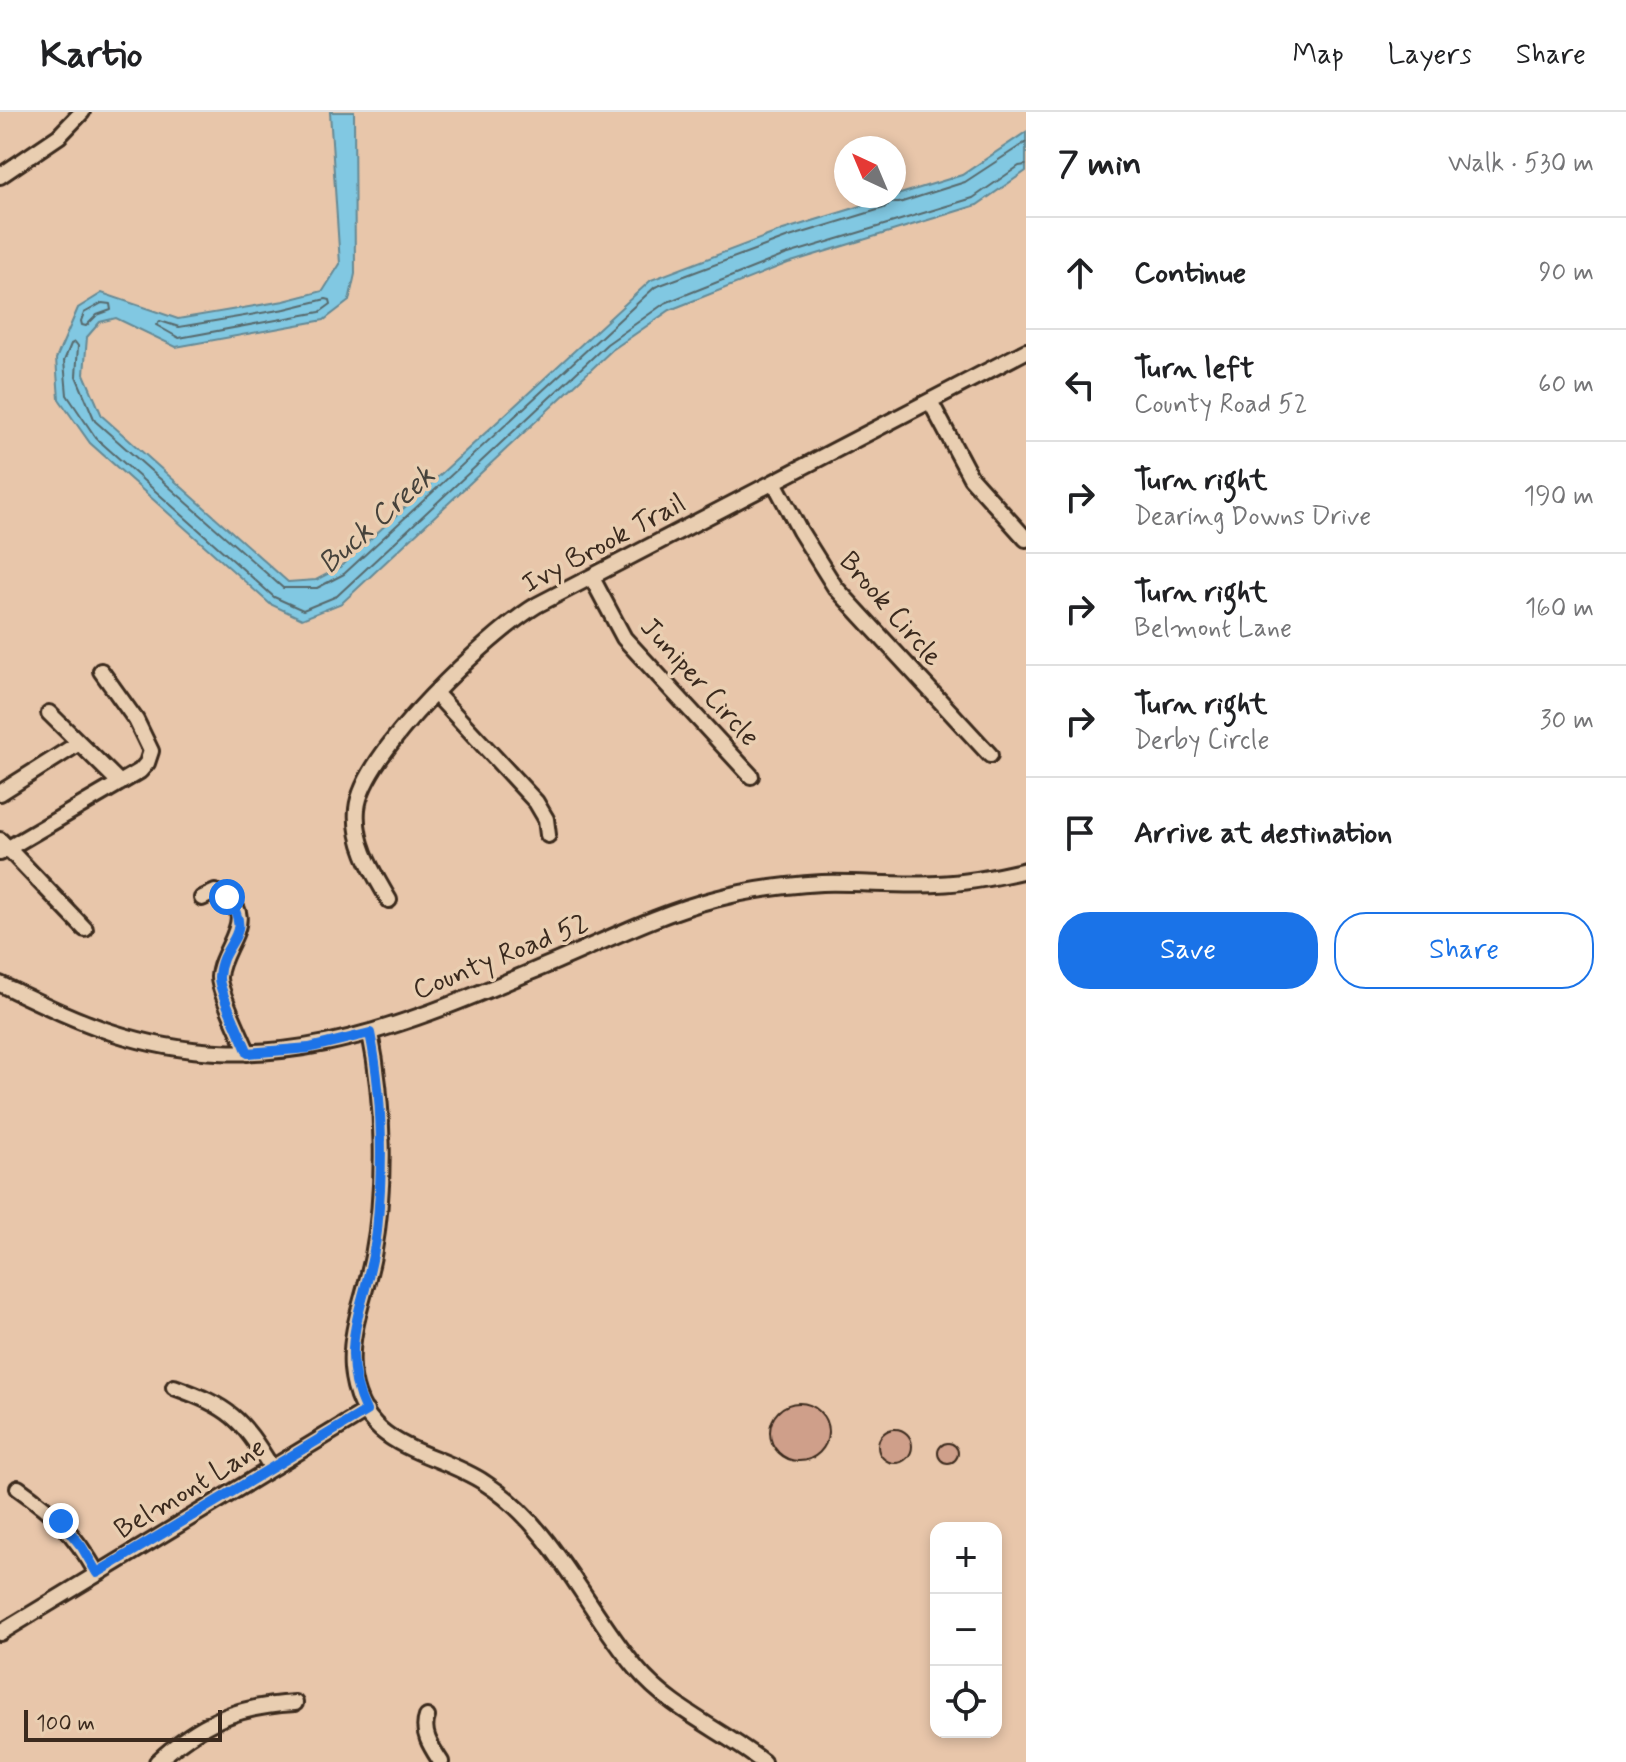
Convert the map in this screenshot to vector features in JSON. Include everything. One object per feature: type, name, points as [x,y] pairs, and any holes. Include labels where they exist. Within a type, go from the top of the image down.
[{"type":"street","points":[[0,176],[59,136],[82,112]]},
{"type":"street","name":"Ivy Brook Trail","points":[[389,900],[365,858],[360,841],[357,827],[359,794],[384,752],[435,693],[525,613],[1026,351]]},
{"type":"street","points":[[930,401],[971,478],[1026,539]]},
{"type":"street","name":"Brook Circle","points":[[774,482],[835,587],[990,755]]},
{"type":"street","name":"Juniper Circle","points":[[592,578],[624,638],[751,776]]},
{"type":"street","points":[[85,929],[2,847],[120,783],[147,763],[151,751],[136,720],[101,671]]},
{"type":"street","points":[[435,693],[536,802],[546,819],[548,835]]},
{"type":"street","points":[[49,713],[120,783]]},
{"type":"street","points":[[0,793],[79,743]]},
{"type":"street","name":"County Road 52","points":[[0,984],[113,1033],[190,1050],[248,1053],[309,1048],[370,1033],[466,999],[652,921],[711,900],[756,890],[797,886],[939,884],[1026,870]]},
{"type":"street","points":[[202,898],[215,892],[227,897],[238,913],[240,928],[223,960],[218,979],[248,1053]]},
{"type":"street","points":[[370,1033],[375,1056],[379,1117],[380,1192],[373,1259],[352,1345],[354,1380],[366,1411],[380,1428],[401,1445],[482,1480],[506,1497],[545,1541],[600,1622],[655,1689],[763,1762]]},
{"type":"street","points":[[174,1387],[202,1397],[232,1414],[243,1424],[271,1467]]},
{"type":"street","name":"Belmont Lane","points":[[0,1633],[366,1411]]},
{"type":"street","points":[[18,1488],[47,1508],[72,1532],[97,1573]]},
{"type":"street","points":[[157,1762],[186,1737],[212,1721],[257,1708],[295,1703]]},
{"type":"street","points":[[427,1717],[425,1735],[441,1762]]},
{"type":"water","points":[[330,112],[354,112],[355,274],[349,301],[324,320],[176,347],[116,318],[100,322],[87,337],[84,374],[102,416],[288,582],[316,580],[339,568],[651,280],[783,230],[855,208],[906,208],[906,192],[962,175],[1026,132],[1026,171],[977,205],[788,263],[670,310],[612,350],[342,603],[302,619],[270,604],[90,443],[59,399],[56,359],[78,308],[102,293],[178,319],[284,301],[323,291],[340,264]]},
{"type":"building","points":[[799,1403],[820,1411],[828,1432],[820,1453],[799,1461],[778,1453],[770,1432],[778,1411]]},
{"type":"building","points":[[895,1429],[907,1434],[912,1446],[907,1458],[895,1463],[883,1458],[878,1446],[883,1434]]},
{"type":"building","points":[[948,1443],[955,1446],[958,1453],[955,1460],[948,1463],[941,1460],[938,1453],[941,1446]]},
{"type":"route","points":[[61,1521],[72,1532],[97,1573],[366,1411],[354,1380],[352,1345],[373,1259],[380,1192],[379,1117],[375,1056],[370,1033],[309,1048],[248,1053],[218,979],[223,960],[240,928],[238,913],[227,897]]},
{"type":"water label","name":"Buck Creek","points":[[376,519]]}]
